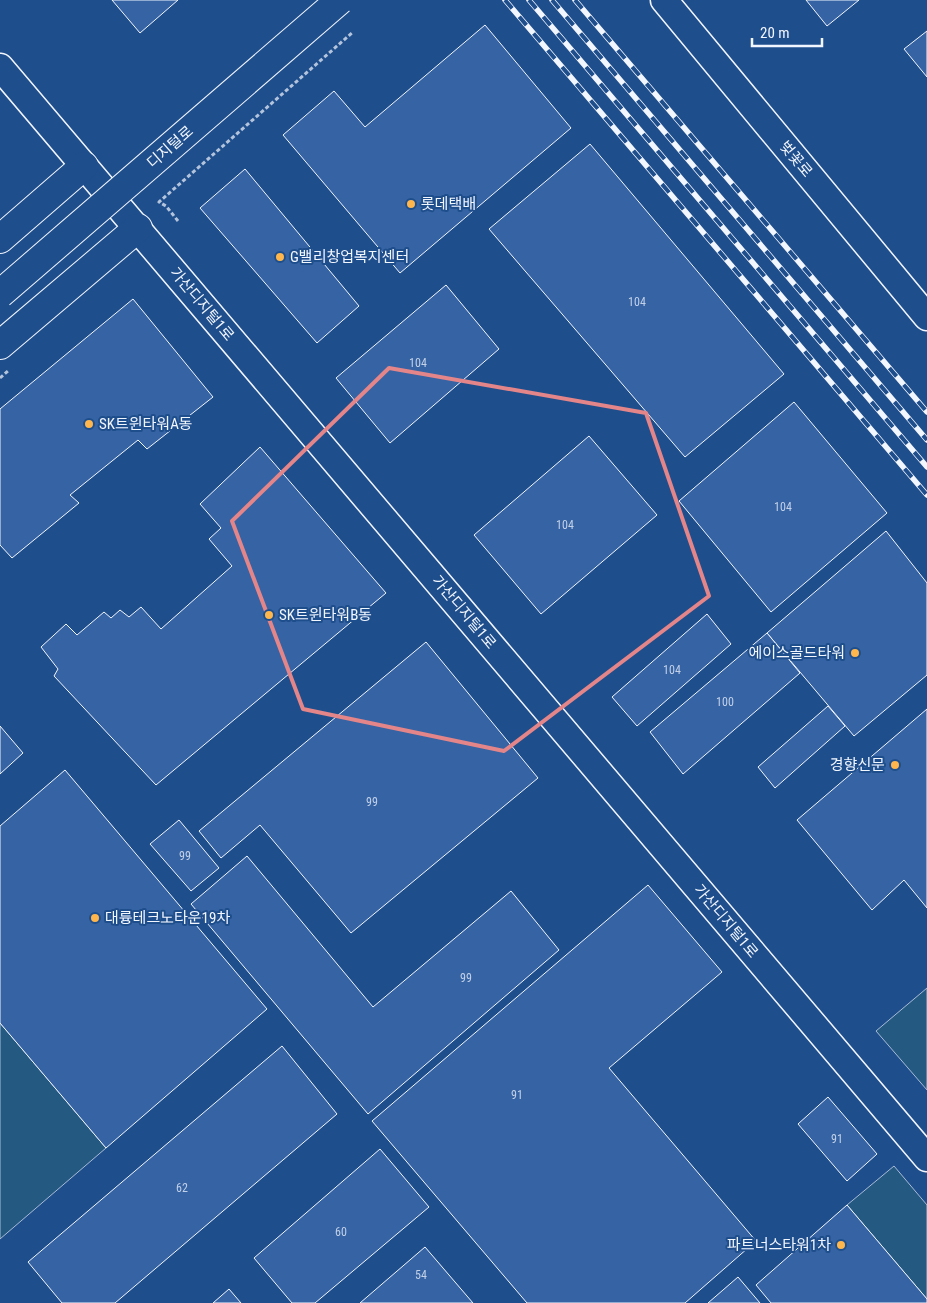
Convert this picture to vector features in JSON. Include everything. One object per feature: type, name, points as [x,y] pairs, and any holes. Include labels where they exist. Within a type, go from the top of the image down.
[{"type":"main road","name":"디지털로","points":[[0,294],[340,0]]},
{"type":"main road","points":[[0,239],[84,166]]},
{"type":"main road","points":[[0,345],[138,228]]},
{"type":"street","name":"벚꽃로","points":[[664,0],[927,318]]},
{"type":"street","name":"가산디지털1로","points":[[0,67],[927,1158]]},
{"type":"path","points":[[178,221],[166,206],[160,202],[353,32]]},
{"type":"highlighted area","points":[[389,368],[646,413],[709,596],[504,751],[303,709],[232,521]]},
{"type":"shaded area","points":[[927,988],[927,1090],[876,1031]]},
{"type":"shaded area","points":[[0,1023],[106,1148],[0,1239]]},
{"type":"shaded area","points":[[894,1166],[927,1205],[927,1299],[847,1205]]},
{"type":"building","points":[[112,0],[178,0],[140,33]]},
{"type":"building","points":[[806,0],[859,0],[827,26]]},
{"type":"building","name":"롯데택배","points":[[485,25],[571,128],[400,273],[283,135],[334,91],[365,127]]},
{"type":"building","points":[[927,31],[927,77],[904,49]]},
{"type":"building","points":[[590,144],[784,374],[685,457],[489,229]]},
{"type":"building","name":"G밸리창업복지센터","points":[[245,169],[359,306],[317,343],[200,208]]},
{"type":"building","points":[[446,285],[499,349],[390,443],[336,378]]},
{"type":"building","name":"SK트윈타워A동","points":[[133,299],[213,397],[147,449],[138,440],[70,495],[79,503],[12,558],[0,545],[0,409]]},
{"type":"building","points":[[794,402],[887,513],[771,612],[679,501]]},
{"type":"building","points":[[589,436],[657,515],[541,614],[474,535]]},
{"type":"building","name":"SK트윈타워B동","points":[[260,447],[386,593],[156,785],[54,676],[58,669],[41,647],[66,624],[77,635],[104,612],[111,618],[120,610],[129,617],[141,607],[161,629],[232,566],[209,539],[221,528],[200,504]]},
{"type":"building","name":"에이스골드타워","points":[[886,531],[927,583],[927,675],[854,736],[767,633]]},
{"type":"building","points":[[707,614],[731,644],[637,726],[612,697]]},
{"type":"building","points":[[767,633],[800,673],[683,774],[650,732]]},
{"type":"building","points":[[426,642],[538,778],[351,933],[260,825],[221,858],[199,831]]},
{"type":"building","points":[[828,706],[845,726],[775,788],[758,767]]},
{"type":"building","name":"경향신문","points":[[927,709],[927,908],[904,880],[872,910],[797,820]]},
{"type":"building","points":[[0,726],[23,753],[0,774]]},
{"type":"building","name":"대륭테크노타운19차","points":[[65,770],[267,1009],[106,1148],[0,1023],[0,826]]},
{"type":"building","points":[[179,820],[219,868],[191,891],[150,844]]},
{"type":"building","points":[[247,856],[373,1007],[511,891],[559,950],[368,1114],[191,904]]},
{"type":"building","points":[[648,885],[722,972],[609,1068],[756,1241],[685,1303],[527,1303],[372,1121]]},
{"type":"building","points":[[282,1046],[337,1114],[115,1303],[62,1303],[28,1262]]},
{"type":"building","points":[[828,1097],[877,1154],[847,1181],[798,1124]]},
{"type":"building","points":[[380,1149],[429,1207],[315,1303],[292,1303],[254,1258]]},
{"type":"building","name":"파트너스타워1차","points":[[847,1205],[927,1299],[927,1303],[771,1303],[756,1285]]},
{"type":"building","points":[[425,1247],[473,1303],[360,1303]]},
{"type":"building","points":[[738,1277],[760,1303],[708,1303]]},
{"type":"building","points":[[229,1289],[241,1303],[213,1303]]},
{"type":"railway","points":[[505,0],[927,495]]},
{"type":"railway","points":[[529,0],[927,467]]},
{"type":"railway","points":[[552,0],[927,440]]},
{"type":"railway","points":[[575,0],[927,412]]},
{"type":"place","name":"롯데택배","points":[[411,204]]},
{"type":"place","name":"G밸리창업복지센터","points":[[280,257]]},
{"type":"place","name":"SK트윈타워A동","points":[[89,424]]},
{"type":"place","name":"SK트윈타워B동","points":[[269,615]]},
{"type":"place","name":"에이스골드타워","points":[[855,653]]},
{"type":"place","name":"경향신문","points":[[895,765]]},
{"type":"place","name":"대륭테크노타운19차","points":[[95,918]]},
{"type":"place","name":"파트너스타워1차","points":[[841,1245]]}]
